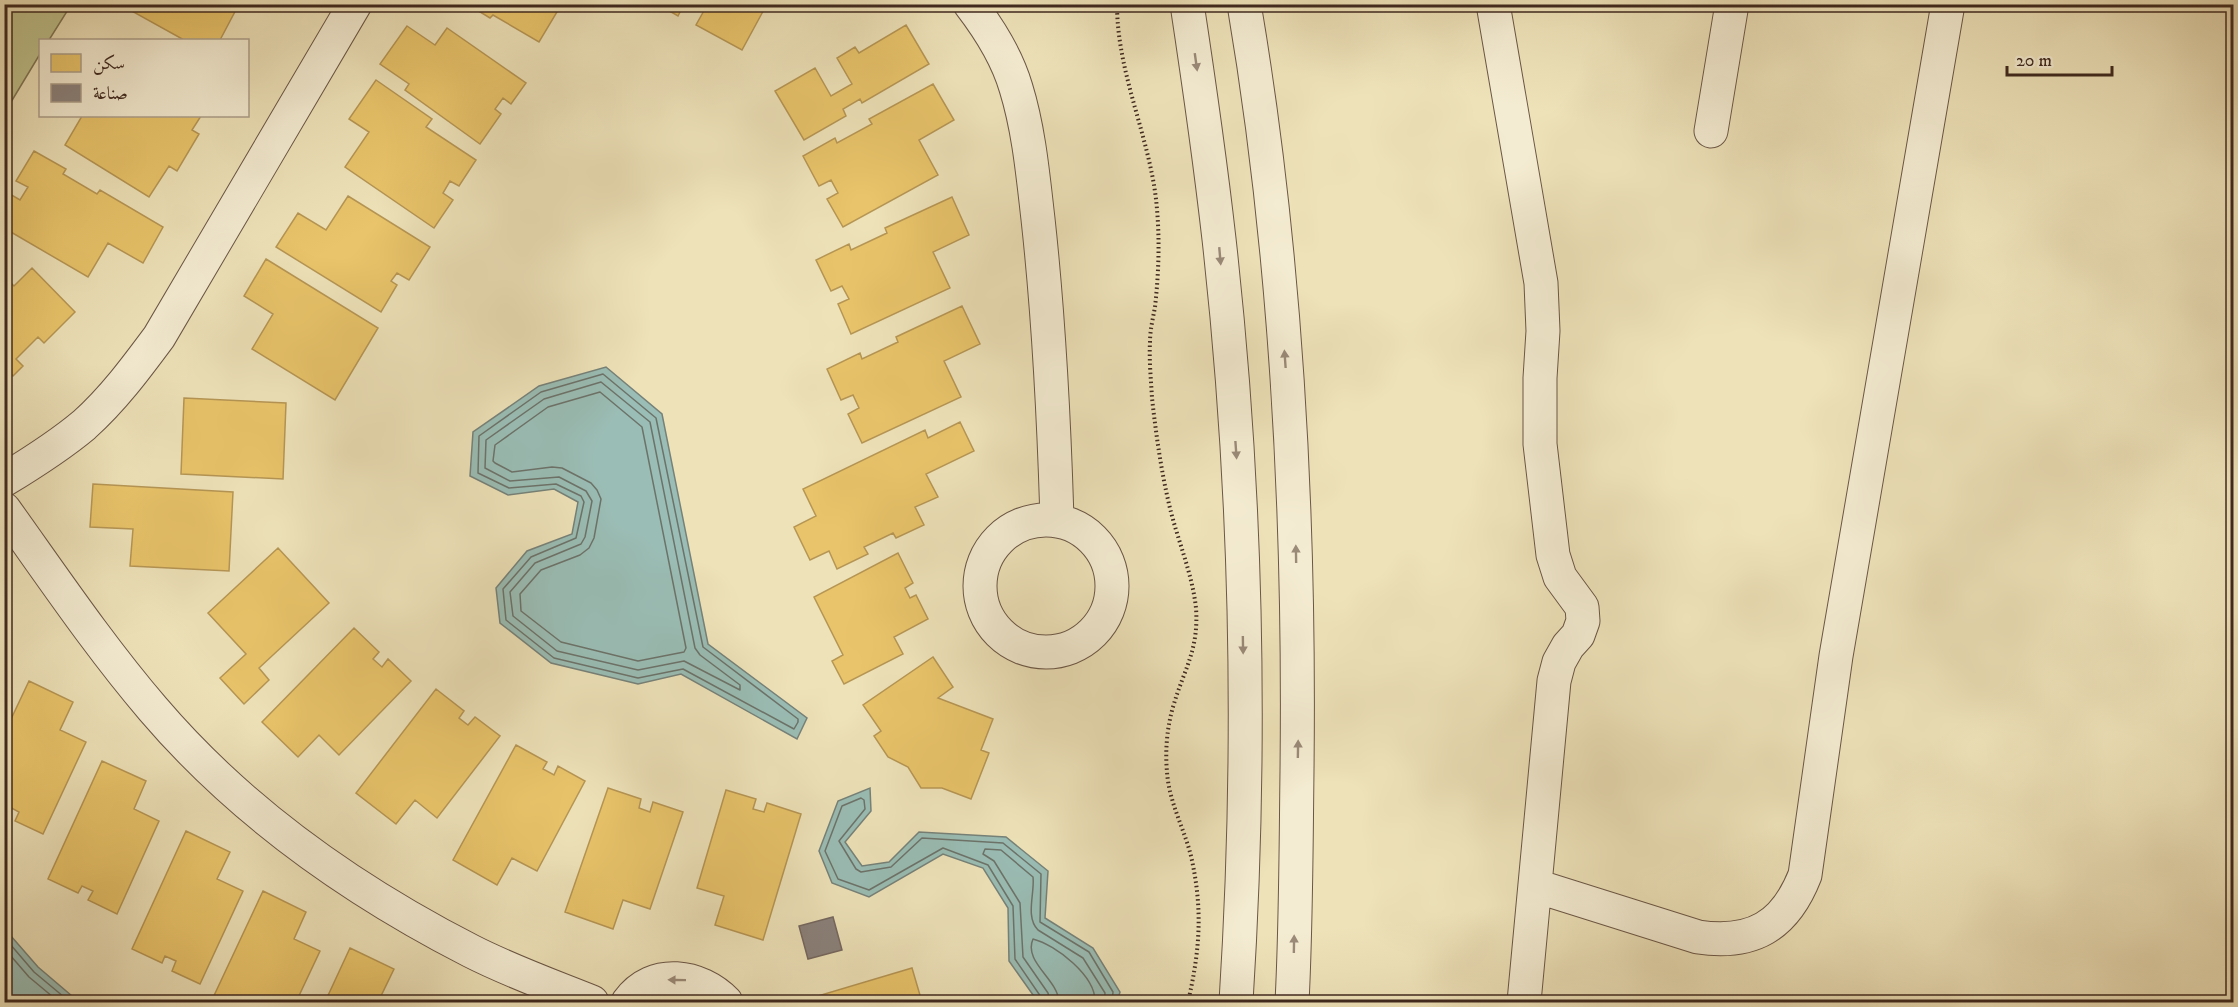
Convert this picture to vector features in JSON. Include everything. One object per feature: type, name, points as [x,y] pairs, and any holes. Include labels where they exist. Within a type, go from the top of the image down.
[{"type":"street","points":[[4,480],[39,459],[84,424],[124,383],[159,337],[355,4]]},
{"type":"street","points":[[970,4],[987,26],[1004,56],[1016,88],[1024,121],[1035,193],[1050,338],[1057,520]]},
{"type":"street","points":[[1187,4],[1219,241],[1238,481],[1242,580],[1244,778],[1236,1002]]},
{"type":"street","points":[[1244,4],[1266,153],[1280,284],[1296,546],[1298,677],[1292,1002]]},
{"type":"street","points":[[1493,4],[1541,283],[1543,331],[1539,389],[1540,444],[1553,555],[1560,577],[1582,607],[1583,621],[1578,634],[1559,662],[1554,681],[1524,1002]]},
{"type":"street","points":[[1711,131],[1732,4]]},
{"type":"street","points":[[1536,886],[1698,937],[1721,940],[1744,937],[1764,928],[1783,914],[1796,896],[1805,875],[1837,645],[1948,4]]},
{"type":"street","points":[[4,509],[103,647],[154,710],[209,768],[270,822],[334,871],[402,915],[473,952],[592,1002]]},
{"type":"street","points":[[1039,520],[1057,520],[1076,526],[1092,537],[1103,552],[1111,569],[1113,588],[1110,607],[1101,624],[1088,638],[1072,648],[1054,652],[1035,652],[1017,646],[1001,635],[989,620],[982,603],[980,584],[982,565],[991,548],[1004,534],[1020,524],[1039,520]]},
{"type":"street","points":[[628,1002],[645,987],[662,980],[681,978],[699,982],[716,992],[726,1002]]},
{"type":"path","points":[[1117,4],[1117,24],[1122,59],[1142,128],[1156,198],[1159,234],[1158,271],[1150,342],[1152,397],[1159,451],[1169,505],[1192,582],[1196,609],[1197,635],[1191,661],[1174,705],[1166,751],[1167,775],[1172,798],[1190,855],[1197,890],[1200,926],[1198,961],[1188,1002]]},
{"type":"green space","points":[[5,4],[71,5],[50,39],[39,39],[39,56],[5,112]]},
{"type":"water","points":[[606,367],[662,414],[708,644],[807,718],[797,739],[681,674],[638,684],[551,663],[500,623],[496,588],[527,551],[572,534],[578,502],[554,489],[508,495],[470,476],[473,432],[539,386]]},
{"type":"water","points":[[870,788],[871,811],[845,842],[862,866],[889,862],[919,832],[1006,837],[1048,871],[1045,918],[1093,948],[1120,992],[1117,1002],[1038,1002],[1009,961],[1008,908],[983,868],[943,854],[869,897],[832,883],[819,851],[838,801]]},
{"type":"water","points":[[4,928],[38,967],[79,1002],[5,1002]]},
{"type":"building: سكن","points":[[130,4],[239,4],[221,39],[182,39],[128,9]]},
{"type":"building: سكن","points":[[467,4],[556,4],[560,7],[539,42],[493,15],[490,18]]},
{"type":"building: سكن","points":[[657,4],[684,4],[678,16]]},
{"type":"building: سكن","points":[[701,4],[767,4],[742,50],[696,25],[706,7]]},
{"type":"building: سكن","points":[[906,25],[929,64],[862,103],[860,99],[843,109],[846,116],[804,140],[775,91],[815,68],[831,96],[852,84],[837,58],[855,47],[859,53]]},
{"type":"building: سكن","points":[[407,26],[435,45],[447,28],[526,83],[511,104],[503,98],[495,109],[501,114],[480,144],[405,90],[409,84],[380,64]]},
{"type":"building: سكن","points":[[376,80],[432,119],[426,127],[476,160],[459,186],[450,181],[443,193],[453,200],[434,228],[345,167],[369,132],[349,119]]},
{"type":"building: سكن","points":[[933,84],[954,120],[919,140],[938,175],[843,227],[827,199],[838,193],[831,180],[819,186],[803,156],[835,138],[837,143],[872,124],[869,119]]},
{"type":"building: سكن","points":[[81,117],[200,117],[192,130],[199,134],[177,171],[169,166],[149,197],[65,145]]},
{"type":"building: سكن","points":[[34,151],[66,169],[63,174],[97,194],[100,190],[163,227],[143,263],[108,243],[88,277],[4,228],[4,204],[10,194],[20,200],[28,187],[16,181]]},
{"type":"building: سكن","points":[[348,196],[430,247],[409,280],[397,273],[391,281],[397,285],[381,312],[276,247],[298,213],[326,230]]},
{"type":"building: سكن","points":[[952,197],[969,235],[933,252],[950,288],[851,334],[838,304],[849,299],[842,286],[831,291],[816,260],[849,244],[851,250],[887,233],[885,228]]},
{"type":"building: سكن","points":[[266,259],[378,328],[335,400],[252,349],[273,314],[244,296]]},
{"type":"building: سكن","points":[[32,268],[75,312],[44,343],[38,337],[16,359],[23,366],[13,376],[4,367],[4,276],[14,286]]},
{"type":"building: سكن","points":[[962,306],[980,344],[944,361],[961,397],[862,443],[848,414],[859,408],[853,395],[841,400],[827,369],[860,353],[862,359],[898,342],[896,337]]},
{"type":"building: سكن","points":[[184,398],[286,403],[283,479],[181,474]]},
{"type":"building: سكن","points":[[960,422],[974,451],[926,474],[938,497],[915,507],[924,525],[896,538],[893,533],[864,547],[868,554],[837,569],[829,551],[810,560],[794,527],[816,516],[803,489],[925,430],[928,438]]},
{"type":"building: سكن","points":[[93,484],[233,492],[229,571],[130,566],[133,529],[90,527]]},
{"type":"building: سكن","points":[[278,548],[329,603],[259,668],[269,680],[244,704],[220,678],[246,654],[208,613]]},
{"type":"building: سكن","points":[[898,553],[913,583],[905,588],[910,598],[916,595],[928,619],[894,637],[903,654],[844,684],[832,661],[843,655],[814,597]]},
{"type":"building: سكن","points":[[354,628],[379,652],[373,659],[382,667],[388,659],[411,681],[339,755],[319,735],[298,757],[262,722]]},
{"type":"building: سكن","points":[[933,657],[953,687],[938,698],[993,719],[981,750],[989,753],[971,799],[942,788],[921,788],[908,767],[888,757],[874,736],[881,731],[863,705]]},
{"type":"building: سكن","points":[[29,681],[73,702],[60,730],[86,742],[43,834],[15,821],[19,812],[8,806],[4,814],[4,734]]},
{"type":"building: سكن","points":[[436,689],[464,711],[459,718],[468,725],[475,717],[500,736],[437,818],[415,800],[396,824],[356,793]]},
{"type":"building: سكن","points":[[516,745],[547,762],[543,769],[554,775],[558,766],[585,781],[537,871],[512,858],[497,885],[453,860]]},
{"type":"building: سكن","points":[[102,761],[146,781],[134,809],[159,821],[117,914],[88,900],[93,891],[82,886],[78,893],[48,879]]},
{"type":"building: سكن","points":[[608,788],[641,799],[639,808],[650,812],[653,802],[683,812],[650,909],[623,900],[613,929],[565,912]]},
{"type":"building: سكن","points":[[726,790],[756,799],[753,809],[764,812],[767,803],[801,814],[763,940],[715,925],[724,896],[697,888]]},
{"type":"building: سكن","points":[[186,831],[230,852],[217,879],[243,891],[200,984],[172,971],[176,961],[165,956],[162,963],[132,949]]},
{"type":"building: سكن","points":[[263,891],[306,912],[294,939],[320,951],[296,1002],[211,1002]]},
{"type":"building: سكن","points":[[350,948],[394,969],[381,996],[394,1002],[325,1002]]},
{"type":"building: سكن","points":[[912,968],[922,1002],[801,1002],[801,1001]]},
{"type":"building: صناعة","points":[[833,917],[842,950],[808,959],[799,926]]}]
